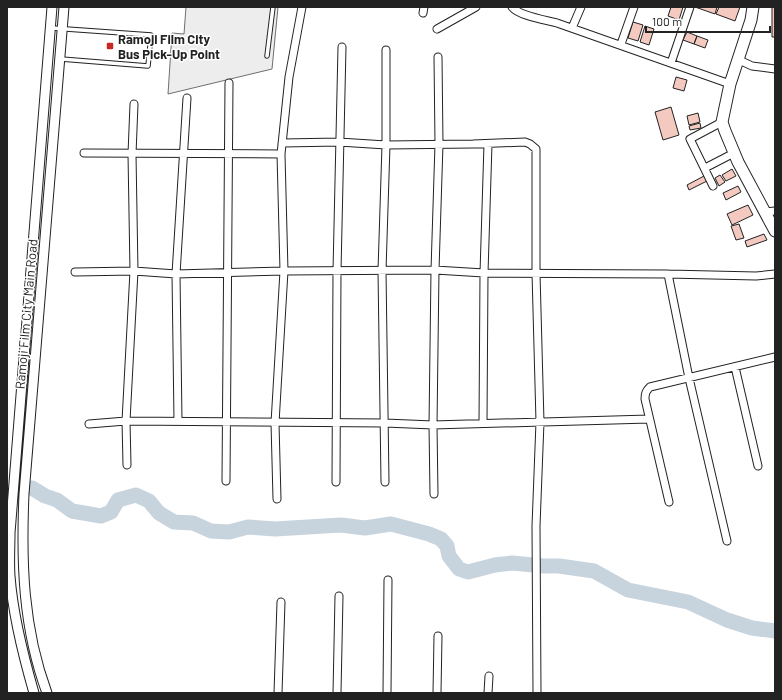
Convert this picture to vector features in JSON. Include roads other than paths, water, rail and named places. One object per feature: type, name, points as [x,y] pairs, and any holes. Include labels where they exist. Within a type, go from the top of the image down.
[{"type":"main road","points":[[753,7],[751,20],[730,84],[722,122],[734,153],[770,212],[775,231]]},
{"type":"street","name":"Ramoji Film City Main Road","points":[[34,693],[24,660],[15,618],[10,575],[10,533],[52,7]]},
{"type":"street","name":"Ramoji Film City Main Road","points":[[47,693],[36,657],[27,616],[23,574],[22,534],[64,7]]},
{"type":"street","points":[[277,499],[275,423],[284,271],[281,154],[289,77],[302,7]]},
{"type":"street","points":[[437,30],[476,7]]},
{"type":"street","points":[[512,7],[519,13],[548,20],[621,44],[730,84]]},
{"type":"street","points":[[572,28],[581,7]]},
{"type":"street","points":[[621,44],[634,7]]},
{"type":"street","points":[[671,63],[690,7]]},
{"type":"street","points":[[336,482],[337,271],[342,46]]},
{"type":"street","points":[[385,482],[382,271],[386,145],[386,50]]},
{"type":"street","points":[[434,494],[433,425],[435,270],[439,144],[438,57]]},
{"type":"street","points":[[737,59],[752,66],[775,69]]},
{"type":"street","points":[[226,482],[229,83]]},
{"type":"street","points":[[178,422],[176,274],[187,98]]},
{"type":"street","points":[[127,465],[126,421],[134,271],[132,154],[134,104]]},
{"type":"street","points":[[713,186],[690,139],[722,122]]},
{"type":"street","points":[[282,143],[339,142],[386,145],[488,144],[525,142],[536,148],[536,273],[540,422],[536,526],[537,693]]},
{"type":"street","points":[[483,423],[484,273],[488,144]]},
{"type":"street","points":[[84,153],[281,154]]},
{"type":"street","points":[[705,168],[734,153]]},
{"type":"street","points":[[75,272],[134,271],[176,274],[284,271],[435,270],[484,273],[756,276],[775,274]]},
{"type":"street","points":[[668,274],[689,378],[727,541]]},
{"type":"street","points":[[669,502],[645,399],[647,390],[650,387],[775,357]]},
{"type":"street","points":[[734,367],[758,466]]},
{"type":"street","points":[[89,424],[126,421],[385,423],[433,425],[649,419]]},
{"type":"street","points":[[388,580],[388,693]]},
{"type":"street","points":[[337,693],[339,596]]},
{"type":"street","points":[[278,693],[281,602]]},
{"type":"street","points":[[437,693],[438,636]]},
{"type":"street","points":[[488,693],[489,676]]},
{"type":"lane","points":[[268,56],[273,7]]},
{"type":"lane","points":[[50,28],[151,35],[148,66],[60,59]]},
{"type":"waterway","points":[[32,488],[45,496],[57,500],[72,511],[101,516],[111,512],[118,500],[136,495],[149,501],[159,513],[174,522],[193,523],[211,531],[229,532],[248,527],[275,529],[341,525],[365,528],[391,524],[429,534],[441,539],[447,546],[449,556],[459,569],[468,572],[495,565],[512,563],[559,566],[594,571],[628,590],[688,602],[727,620],[752,628],[775,631]]},
{"type":"place","name":"Ramoji Film City Bus Pick-Up Point","points":[[110,46]]}]
